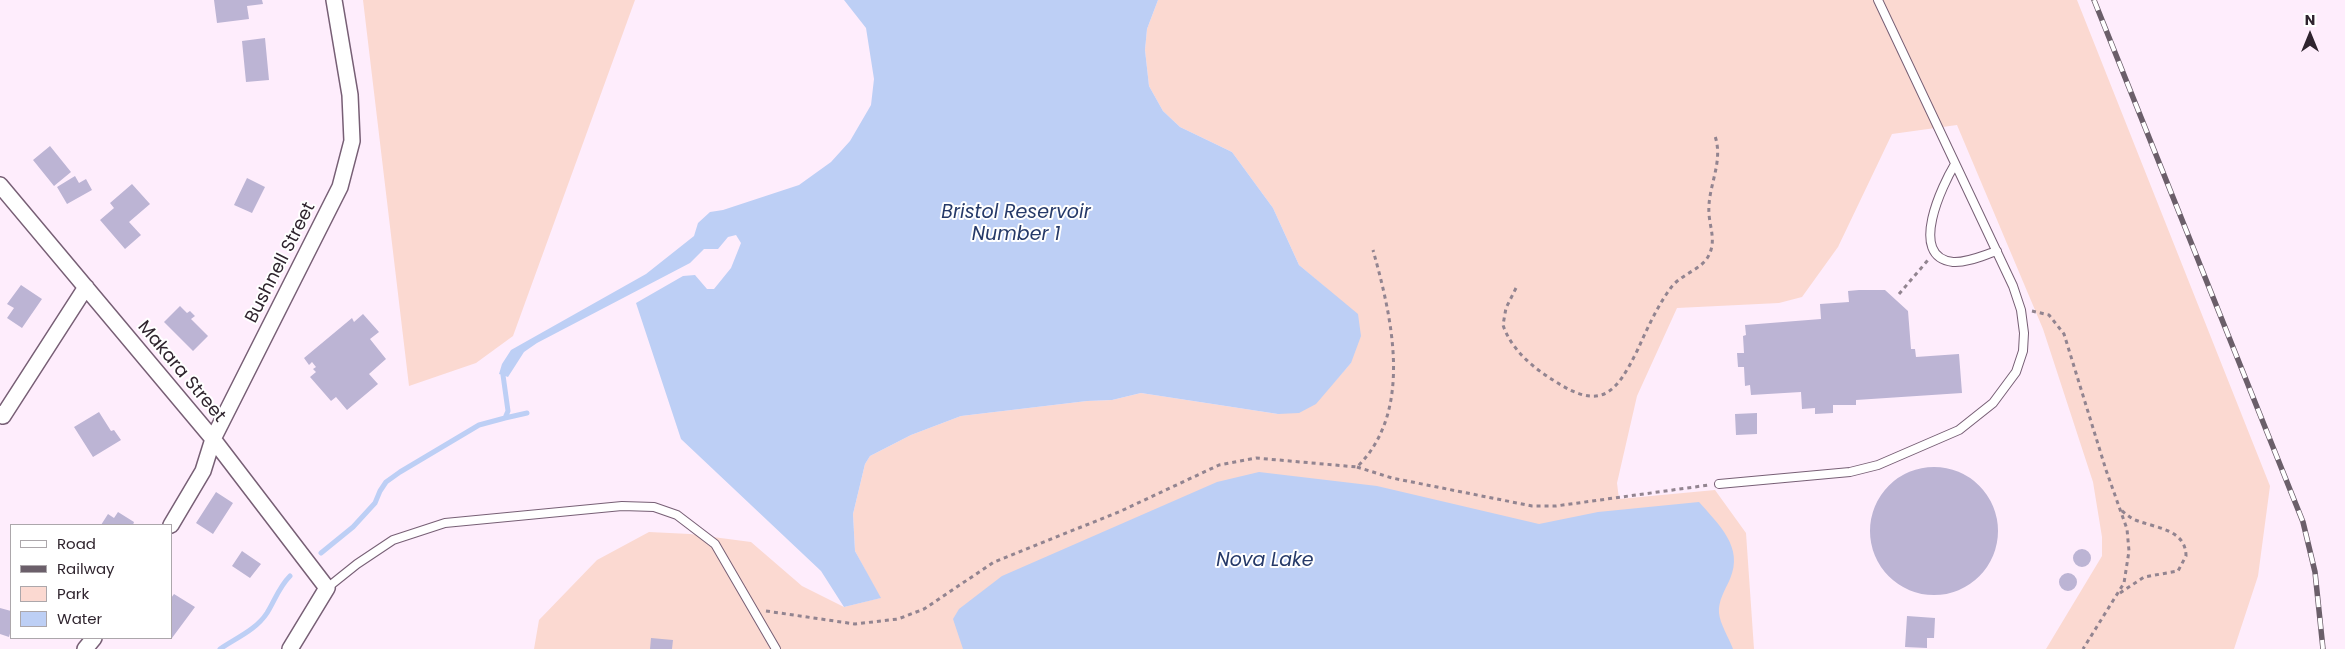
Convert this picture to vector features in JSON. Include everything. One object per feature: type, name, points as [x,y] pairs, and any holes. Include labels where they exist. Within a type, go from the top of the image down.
[{"type":"street","name":"Bushnell Street","points":[[172,524],[203,471],[213,439],[340,187],[352,141],[350,95],[334,0]]},
{"type":"street","name":"Makara Street","points":[[0,184],[213,439],[327,588]]},
{"type":"street","points":[[0,414],[3,416],[86,287]]},
{"type":"street","points":[[290,649],[327,588]]},
{"type":"street","points":[[85,649],[93,639]]},
{"type":"lane","points":[[1719,484],[1850,472],[1878,465],[1959,430],[1993,403],[2016,372],[2023,351],[2024,333],[2021,310],[1997,251],[1878,0]]},
{"type":"lane","points":[[1955,164],[1938,194],[1933,215],[1930,240],[1935,252],[1944,260],[1960,262],[1997,251]]},
{"type":"lane","points":[[327,588],[357,564],[393,540],[445,523],[640,506],[654,507],[677,515],[715,544],[776,649]]},
{"type":"path","points":[[1516,288],[1506,308],[1503,325],[1524,358],[1556,383],[1581,396],[1597,396],[1614,389],[1628,368],[1670,288],[1681,276],[1706,260],[1710,253],[1712,231],[1709,201],[1718,157],[1718,146],[1715,136]]},
{"type":"path","points":[[1357,467],[1371,453],[1382,431],[1394,370],[1393,337],[1387,300],[1373,250]]},
{"type":"path","points":[[1899,294],[1935,252]]},
{"type":"path","points":[[2021,310],[2049,315],[2064,334],[2106,470],[2127,529],[2129,551],[2124,583],[2082,649]]},
{"type":"path","points":[[756,612],[774,611],[823,621],[855,624],[898,620],[924,609],[994,562],[1121,511],[1219,465],[1236,461],[1263,458],[1357,467],[1392,478],[1532,506],[1556,506],[1689,486],[1719,484]]},
{"type":"path","points":[[2118,595],[2144,577],[2178,570],[2186,556],[2183,541],[2173,533],[2138,521],[2120,509]]},
{"type":"green space","points":[[363,0],[635,0],[513,336],[476,363],[409,386]]},
{"type":"green space","points":[[1158,0],[2077,0],[2270,486],[2258,576],[2234,649],[2046,649],[2102,556],[2102,537],[2093,482],[2043,329],[1957,125],[1892,134],[1838,247],[1802,297],[1779,303],[1677,308],[1637,396],[1617,483],[1619,499],[1715,490],[1746,533],[1754,649],[534,649],[539,620],[597,560],[649,532],[690,534],[751,542],[802,586],[844,607],[880,598],[855,551],[853,514],[865,464],[870,456],[911,435],[961,416],[1087,401],[1112,400],[1141,393],[1278,414],[1335,381],[1351,363],[1325,287],[1299,265],[1273,208],[1232,152],[1180,127],[1163,111],[1149,86],[1145,50],[1147,29]]},
{"type":"water","name":"Bristol Reservoir Number 1","points":[[844,0],[1158,0],[1147,29],[1145,50],[1149,86],[1163,111],[1180,127],[1232,152],[1273,208],[1299,265],[1358,314],[1361,336],[1351,363],[1316,404],[1299,413],[1278,414],[1141,393],[1112,400],[1087,401],[961,416],[911,435],[870,456],[865,464],[853,514],[855,551],[881,598],[844,607],[821,571],[681,439],[636,303],[683,276],[695,275],[707,289],[714,289],[731,268],[741,243],[736,235],[728,237],[718,249],[704,249],[690,263],[537,343],[524,352],[508,377],[499,374],[502,364],[511,350],[646,274],[694,236],[698,223],[710,212],[723,210],[799,185],[831,162],[850,141],[871,105],[874,79],[866,28]]},
{"type":"water","name":"Nova Lake","points":[[1259,472],[1377,486],[1539,524],[1598,512],[1699,502],[1721,528],[1732,547],[1734,567],[1721,600],[1719,613],[1733,649],[963,649],[953,619],[959,609],[1002,576],[1217,482]]},
{"type":"building","points":[[214,0],[262,0],[263,4],[247,6],[249,19],[217,23]]},
{"type":"building","points":[[265,38],[269,80],[246,82],[242,41]]},
{"type":"building","points":[[50,146],[71,172],[54,186],[33,160]]},
{"type":"building","points":[[75,176],[79,183],[86,179],[92,190],[67,204],[57,187]]},
{"type":"building","points":[[247,178],[265,187],[252,213],[234,205]]},
{"type":"building","points":[[132,184],[150,204],[129,222],[141,235],[125,249],[100,220],[114,208],[110,203]]},
{"type":"building","points":[[21,285],[42,299],[22,328],[7,318],[14,308],[7,304]]},
{"type":"building","points":[[1885,290],[1908,311],[1911,349],[1915,349],[1916,357],[1959,354],[1962,393],[1856,400],[1856,405],[1833,405],[1833,413],[1815,414],[1815,408],[1802,409],[1801,392],[1751,395],[1750,385],[1745,386],[1744,367],[1738,367],[1737,353],[1744,353],[1743,336],[1746,335],[1745,325],[1821,319],[1820,304],[1849,302],[1848,291]]},
{"type":"building","points":[[180,306],[187,313],[190,311],[195,316],[191,319],[208,336],[193,351],[164,322]]},
{"type":"building","points":[[363,314],[379,332],[370,339],[386,359],[369,374],[378,384],[347,410],[336,397],[331,401],[310,377],[316,372],[313,369],[316,367],[312,362],[309,365],[304,358],[352,318],[354,322]]},
{"type":"building","points":[[99,412],[111,431],[114,430],[121,440],[93,457],[74,427]]},
{"type":"building","points":[[1757,413],[1757,434],[1736,435],[1735,414]]},
{"type":"building","points":[[1934,467],[1947,468],[1959,472],[1979,486],[1993,506],[1997,518],[1997,544],[1993,556],[1979,576],[1959,590],[1947,594],[1934,595],[1921,594],[1909,590],[1889,576],[1875,556],[1871,544],[1870,531],[1871,518],[1875,506],[1889,486],[1909,472],[1921,468]]},
{"type":"building","points":[[216,492],[233,503],[213,534],[196,523]]},
{"type":"building","points":[[118,512],[134,522],[133,524],[102,524],[108,514],[114,518]]},
{"type":"building","points":[[2082,549],[2088,552],[2091,558],[2088,564],[2082,567],[2076,564],[2073,558],[2076,552]]},
{"type":"building","points":[[242,551],[261,564],[250,578],[232,566]]},
{"type":"building","points":[[2068,573],[2074,576],[2077,582],[2074,588],[2068,591],[2062,588],[2059,582],[2062,576]]},
{"type":"building","points":[[174,594],[195,607],[172,638],[172,597]]},
{"type":"building","points":[[0,608],[10,611],[10,634],[9,637],[0,634]]},
{"type":"building","points":[[1907,616],[1935,618],[1934,638],[1927,638],[1927,648],[1905,647]]},
{"type":"building","points":[[651,638],[673,640],[672,649],[650,649]]},
{"type":"waterway","points":[[321,553],[353,527],[375,503],[386,482],[479,425],[505,418],[508,411],[503,375]]},
{"type":"waterway","points":[[505,418],[527,413]]},
{"type":"waterway","points":[[220,649],[252,629],[262,619],[290,576]]},
{"type":"railway","points":[[2094,0],[2303,522],[2315,572],[2323,649]]}]
